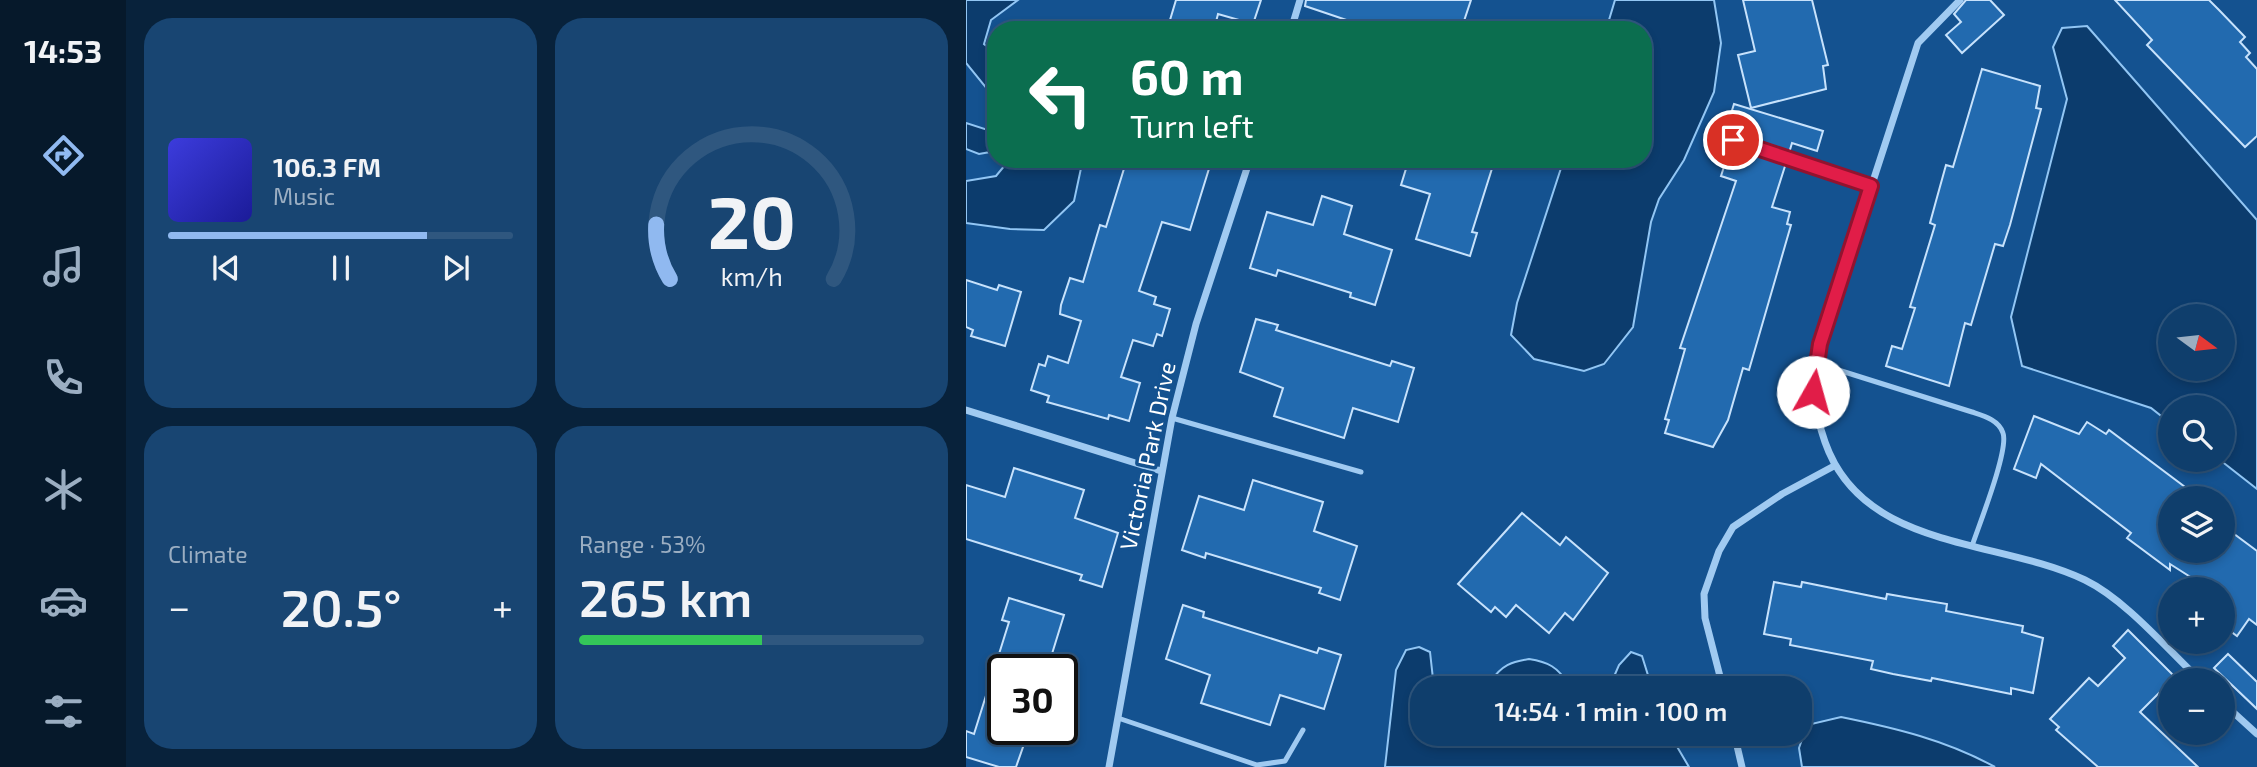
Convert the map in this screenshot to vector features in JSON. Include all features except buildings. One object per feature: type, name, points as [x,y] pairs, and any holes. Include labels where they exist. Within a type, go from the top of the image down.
[{"type":"street","points":[[1294,21],[1300,0]]},
{"type":"street","points":[[1960,0],[1918,43],[1816,363],[1813,392],[1817,419],[1833,466],[1847,486],[1894,520],[1972,546],[2060,569],[2088,582],[2122,607],[2187,668]]},
{"type":"street","name":"Victoria Park Drive","points":[[1109,767],[1172,418],[1196,324],[1247,168]]},
{"type":"street","points":[[966,411],[1161,471]]},
{"type":"street","points":[[1720,676],[1705,618],[1704,594],[1719,551],[1733,527],[1782,494],[1833,466]]},
{"type":"street","points":[[2235,714],[2257,734]]},
{"type":"street","points":[[1737,746],[1742,767]]},
{"type":"lane","points":[[1733,140],[1871,186]]},
{"type":"lane","points":[[1816,363],[1988,417],[2000,427],[2005,446],[1972,546]]},
{"type":"lane","points":[[1172,418],[1361,472]]},
{"type":"lane","points":[[1118,718],[1257,765],[1285,761],[1303,730]]},
{"type":"water","points":[[966,0],[1018,0],[987,21],[984,44],[987,46],[987,89],[966,63]]},
{"type":"water","points":[[1615,0],[1714,0],[1721,43],[1714,92],[1684,160],[1659,199],[1651,222],[1633,327],[1604,364],[1584,371],[1534,359],[1511,335],[1517,303],[1561,168],[1652,168],[1652,21],[1609,21]]},
{"type":"water","points":[[2087,26],[2257,220],[2257,489],[2235,472],[2235,395],[2158,395],[2158,414],[2151,408],[2022,366],[2011,317],[2067,99],[2053,47],[2062,28]]},
{"type":"water","points":[[966,123],[987,130],[987,153],[979,154],[966,149]]},
{"type":"water","points":[[1003,168],[1081,168],[1074,201],[1044,230],[966,223],[966,181],[996,176]]},
{"type":"water","points":[[1419,647],[1430,652],[1433,676],[1410,676],[1410,746],[1677,746],[1689,767],[1385,767],[1396,670],[1406,650]]},
{"type":"water","points":[[1631,652],[1642,656],[1648,676],[1614,676],[1619,665]]},
{"type":"water","points":[[1529,659],[1542,662],[1556,669],[1562,676],[1495,676],[1512,663]]},
{"type":"water","points":[[1841,717],[1881,726],[1958,749],[1995,767],[1802,767],[1799,748],[1812,746],[1812,724]]},
{"type":"route","points":[[1733,140],[1871,186],[1820,344],[1813,392]]}]
